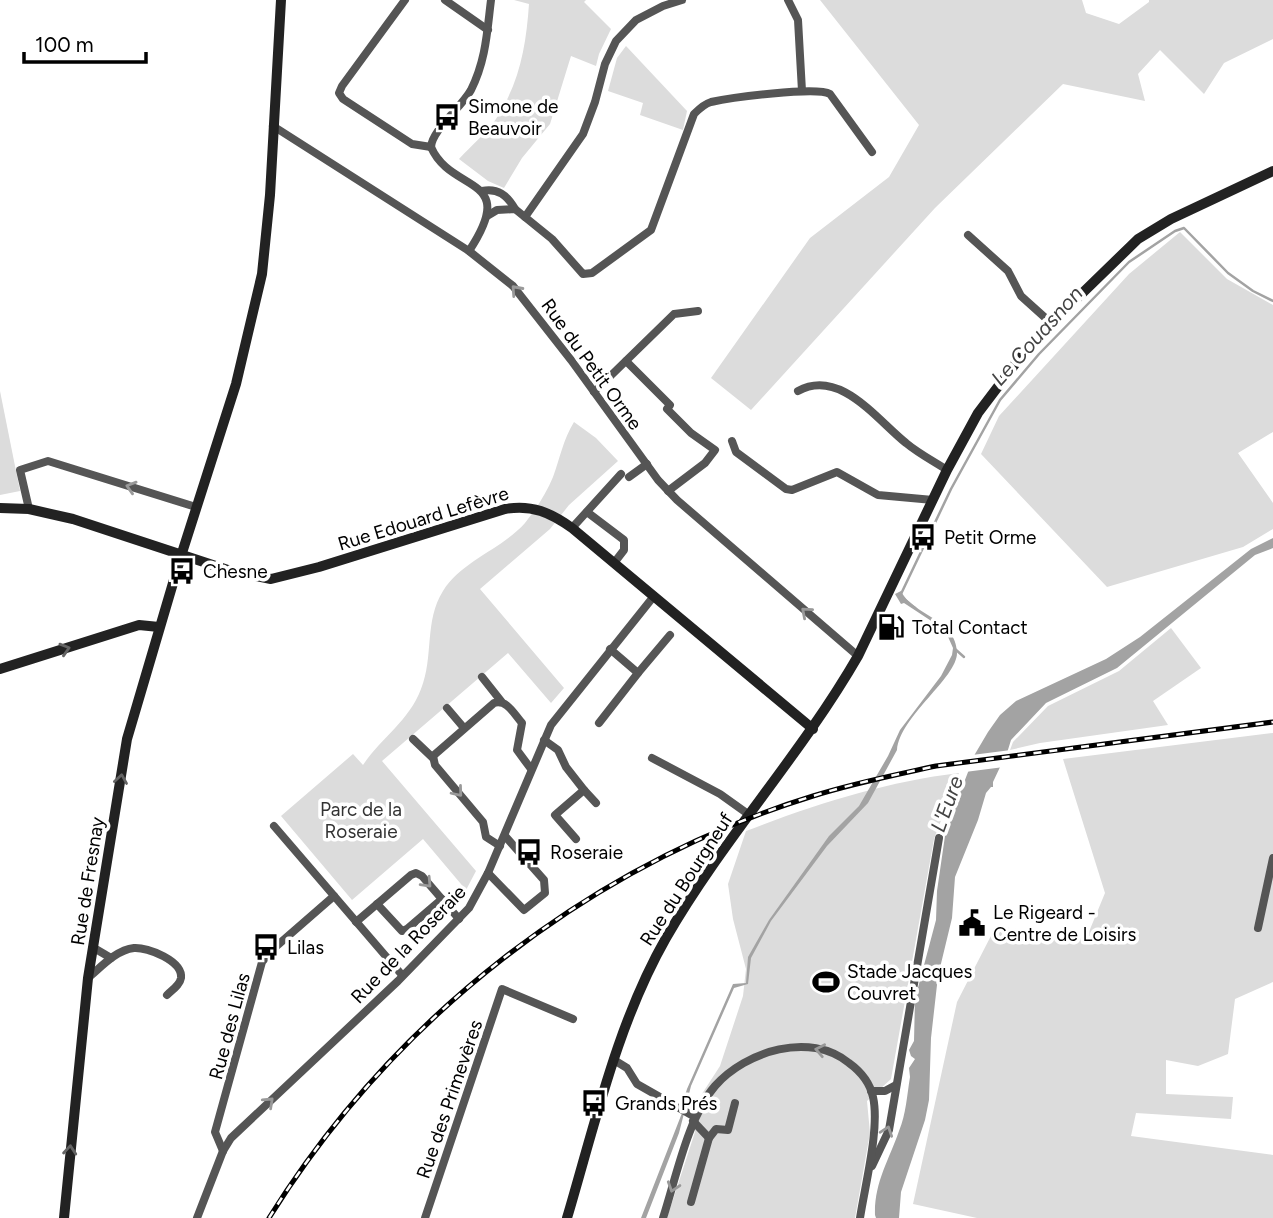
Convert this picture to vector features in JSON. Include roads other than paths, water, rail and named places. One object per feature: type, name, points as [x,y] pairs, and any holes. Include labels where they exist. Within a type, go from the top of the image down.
[{"type":"street","name":"Rue de Fresnay","points":[[64,1218],[88,978],[127,739],[159,627],[236,384],[262,274],[270,195],[281,0]]},
{"type":"street","points":[[405,0],[342,86],[340,93],[343,99],[412,144],[431,147]]},
{"type":"street","points":[[445,0],[488,30]]},
{"type":"street","points":[[469,251],[480,234],[487,203],[482,191],[439,163],[431,147],[436,132],[455,113],[472,88],[483,60],[491,0]]},
{"type":"street","points":[[525,217],[583,134],[605,64],[616,41],[636,20],[682,0]]},
{"type":"street","points":[[788,0],[798,20],[802,91]]},
{"type":"street","points":[[482,191],[492,190],[502,194],[515,209],[552,239],[583,274],[592,274],[651,230],[694,114],[710,103],[824,90],[830,94],[872,152]]},
{"type":"street","name":"Rue du Petit Orme","points":[[273,126],[469,251],[513,286],[668,491],[858,656]]},
{"type":"street","name":"Rue du Bourgneuf","points":[[567,1218],[614,1060],[662,945],[748,814],[813,729],[858,656],[947,470],[978,414],[1011,368],[1051,323],[1138,239],[1171,219],[1273,171]]},
{"type":"street","points":[[486,216],[515,209]]},
{"type":"street","points":[[968,234],[1008,271],[1021,296],[1051,323]]},
{"type":"street","points":[[594,391],[674,314],[698,311]]},
{"type":"street","points":[[626,361],[670,405],[667,409],[691,433],[715,450],[705,463],[668,491]]},
{"type":"street","points":[[797,391],[810,384],[854,397],[906,444],[947,470]]},
{"type":"street","points":[[732,440],[736,452],[786,489],[792,490],[837,472],[878,495],[933,500]]},
{"type":"street","points":[[29,509],[20,470],[48,461],[196,507]]},
{"type":"street","points":[[572,528],[625,475],[647,464]]},
{"type":"street","name":"Rue Edouard Lefèvre","points":[[0,508],[29,509],[73,519],[181,556],[248,576],[271,579],[287,577],[516,507],[532,507],[572,528],[813,729]]},
{"type":"street","points":[[587,512],[624,540],[625,550],[614,563]]},
{"type":"street","name":"Rue de la Roseraie","points":[[197,1218],[223,1151],[233,1136],[459,919],[477,895],[505,836],[544,740],[562,709],[654,596]]},
{"type":"street","points":[[0,669],[139,625],[159,627]]},
{"type":"street","points":[[599,723],[670,635]]},
{"type":"street","points":[[610,649],[638,673]]},
{"type":"street","points":[[482,677],[522,723],[517,750],[531,769]]},
{"type":"street","points":[[433,758],[436,752],[494,703],[501,702]]},
{"type":"street","points":[[447,708],[464,728]]},
{"type":"street","points":[[413,739],[433,758],[435,765],[483,822],[486,837],[500,846]]},
{"type":"street","points":[[544,740],[558,750],[565,767],[596,803]]},
{"type":"street","points":[[652,758],[719,794],[748,814]]},
{"type":"street","points":[[576,839],[555,815],[584,790]]},
{"type":"street","points":[[274,826],[402,975]]},
{"type":"street","points":[[488,873],[524,910],[545,892],[544,880],[505,836]]},
{"type":"street","points":[[867,1175],[889,1130],[939,838]]},
{"type":"street","points":[[1258,928],[1273,858]]},
{"type":"street","points":[[356,922],[416,873],[422,876],[459,919]]},
{"type":"street","name":"Rue des Lilas","points":[[223,1151],[215,1132],[262,962],[334,896]]},
{"type":"street","points":[[377,904],[402,931],[442,899]]},
{"type":"street","points":[[94,948],[111,958]]},
{"type":"street","points":[[88,978],[111,958],[135,948],[171,960],[178,967],[180,983],[167,995]]},
{"type":"street","name":"Rue des Primevères","points":[[425,1218],[502,989],[573,1019]]},
{"type":"street","points":[[663,1218],[694,1119],[714,1087],[743,1063],[776,1050],[805,1047],[833,1053],[856,1068],[871,1091],[875,1114],[860,1218]]},
{"type":"street","points":[[614,1060],[627,1068],[637,1084],[694,1119],[709,1138]]},
{"type":"street","points":[[871,1091],[885,1091],[895,1085]]},
{"type":"street","points":[[691,1202],[709,1138],[716,1129],[728,1130],[735,1103]]},
{"type":"waterway","name":"Le Couasnon","points":[[901,594],[951,489],[1000,400],[1039,354],[1129,262],[1175,231],[1184,228],[1228,273],[1273,301]]},
{"type":"waterway","name":"Le Couasnon","points":[[904,599],[915,608]]},
{"type":"waterway","name":"Le Couasnon","points":[[955,649],[964,657]]},
{"type":"railway","points":[[269,1218],[319,1146],[375,1078],[437,1015],[504,958],[575,907],[651,863],[730,826],[813,796],[874,779],[936,766],[1273,722]]},
{"type":"place","name":"Simone de Beauvoir","points":[[447,117]]},
{"type":"place","name":"Petit Orme","points":[[923,537]]},
{"type":"place","name":"Chesne","points":[[182,571]]},
{"type":"place","name":"Total Contact","points":[[891,627]]},
{"type":"place","name":"Roseraie","points":[[529,852]]},
{"type":"place","name":"Le Rigeard - Centre de Loisirs","points":[[972,923]]},
{"type":"place","name":"Lilas","points":[[266,947]]},
{"type":"place","name":"Stade Jacques Couvret","points":[[826,982]]},
{"type":"place","name":"Grands Prés","points":[[594,1103]]},
{"type":"water label","name":"L'Eure","points":[[947,804]]},
{"type":"park label","name":"Parc de la Roseraie","points":[[361,820]]}]
